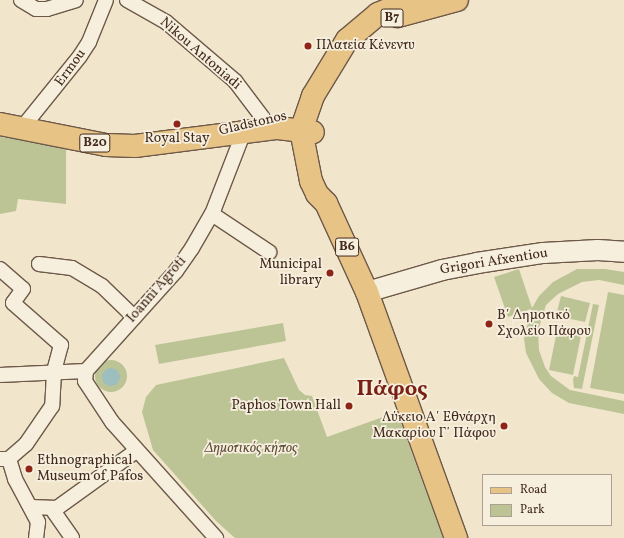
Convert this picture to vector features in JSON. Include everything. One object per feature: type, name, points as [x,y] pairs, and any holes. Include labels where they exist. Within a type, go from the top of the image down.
[{"type":"main road","name":"B7","points":[[308,123],[323,77],[347,40],[361,25],[389,4],[412,0]]},
{"type":"main road","name":"B7","points":[[308,123],[347,59],[373,30],[412,11],[457,0]]},
{"type":"main road","name":"Gladstonos","points":[[191,139],[263,118],[308,123]]},
{"type":"main road","name":"Gladstonos","points":[[0,124],[106,145],[136,146],[243,134],[308,123]]},
{"type":"main road","name":"B6","points":[[308,123],[326,203],[367,292],[456,538]]},
{"type":"street","points":[[21,0],[36,9],[47,9],[76,0]]},
{"type":"street","name":"Ermou","points":[[22,128],[80,56],[89,42],[106,0]]},
{"type":"street","name":"Nikou Antoniadi","points":[[127,0],[166,22],[235,81],[263,118]]},
{"type":"street","name":"Ioanni Agroti","points":[[86,371],[176,271],[212,214],[243,134]]},
{"type":"street","points":[[212,214],[269,252]]},
{"type":"street","name":"Grigori Afxentiou","points":[[367,292],[442,270],[477,263],[543,253],[598,250],[624,252]]},
{"type":"street","points":[[38,264],[72,268],[102,286],[134,317]]},
{"type":"street","points":[[0,269],[23,289],[13,303],[61,345],[54,372],[52,406],[26,444],[5,459],[14,479],[31,507],[39,524],[36,538]]},
{"type":"street","points":[[0,375],[86,371],[85,381],[97,402],[136,451],[216,538]]},
{"type":"street","points":[[31,507],[57,508],[136,451]]},
{"type":"street","points":[[52,509],[72,538]]},
{"type":"green space","points":[[0,137],[66,146],[66,204],[18,199],[16,211],[0,214]]},
{"type":"green space","points":[[519,269],[532,308],[539,296],[553,282],[577,269],[605,269],[624,272],[624,285],[599,280],[582,282],[558,294],[546,305],[538,331],[539,350],[545,367],[551,376],[570,390],[624,401],[624,414],[569,403],[552,393],[539,379],[526,353],[524,339],[531,309],[508,317],[494,277]]},
{"type":"green space","points":[[608,292],[624,295],[624,394],[590,388]]},
{"type":"green space","points":[[561,296],[590,303],[585,322],[556,316]]},
{"type":"green space","points":[[593,304],[599,305],[582,389],[574,388],[573,380],[574,376],[578,377]]},
{"type":"green space","points":[[283,323],[286,341],[159,364],[155,345]]},
{"type":"green space","points":[[558,326],[582,331],[573,375],[549,370]]},
{"type":"green space","name":"Δημοτικός κήπος","points":[[284,358],[299,390],[305,395],[312,396],[327,437],[397,412],[443,538],[235,538],[216,521],[153,450],[142,412],[146,397],[156,385]]},
{"type":"green space","points":[[108,360],[114,360],[123,364],[127,376],[123,388],[114,392],[108,392],[99,388],[95,379],[95,373],[99,364]]},
{"type":"water","points":[[111,368],[117,371],[120,377],[117,383],[111,386],[105,383],[102,377],[105,371]]},
{"type":"place","name":"Πλατεία Κένεντυ","points":[[308,46]]},
{"type":"place","name":"Royal Stay","points":[[177,124]]},
{"type":"place","name":"Municipal library","points":[[330,273]]},
{"type":"place","name":"Β΄ Δημοτικό Σχολείο Πάφου","points":[[489,324]]},
{"type":"place","name":"Paphos Town Hall","points":[[349,406]]},
{"type":"place","name":"Λύκειο Α΄ Εθνάρχη Μακαρίου Γ΄ Πάφου","points":[[504,426]]},
{"type":"place","name":"Ethnographical Museum of Pafos","points":[[29,469]]},
{"type":"district","name":"Πάφος","points":[[392,390]]}]
